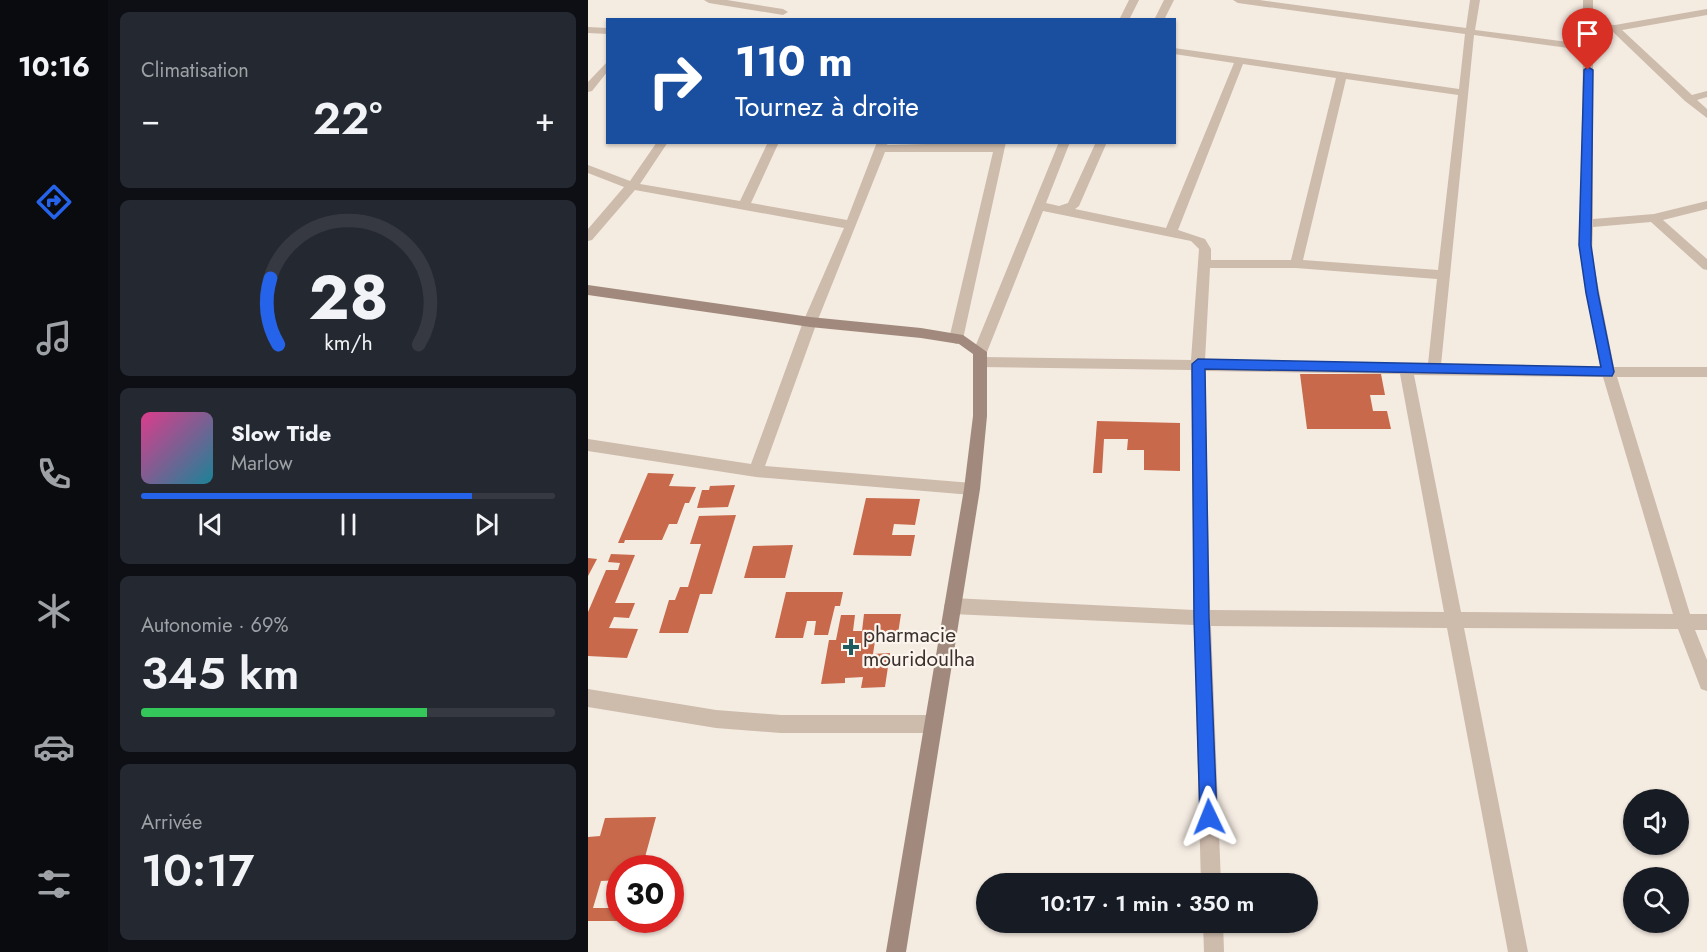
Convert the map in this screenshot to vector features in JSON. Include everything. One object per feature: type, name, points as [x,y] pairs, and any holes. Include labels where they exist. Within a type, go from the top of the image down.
[{"type":"street","points":[[709,0],[783,12]]},
{"type":"street","points":[[1125,18],[1134,0]]},
{"type":"street","points":[[1161,18],[1169,0]]},
{"type":"street","points":[[1238,0],[1588,48]]},
{"type":"street","points":[[1434,370],[1475,0]]},
{"type":"street","points":[[1588,0],[1586,255],[1608,372],[1684,622],[1707,683]]},
{"type":"street","points":[[1589,27],[1615,28],[1707,12]]},
{"type":"street","points":[[1615,28],[1707,115]]},
{"type":"street","points":[[588,30],[606,31]]},
{"type":"street","points":[[1176,51],[1463,93]]},
{"type":"street","points":[[1171,232],[1240,60]]},
{"type":"street","points":[[588,89],[606,66]]},
{"type":"street","points":[[1296,264],[1342,76]]},
{"type":"street","points":[[1689,99],[1707,94]]},
{"type":"street","points":[[588,237],[632,186],[662,144]]},
{"type":"street","points":[[743,207],[773,144]]},
{"type":"street","points":[[896,952],[972,489],[980,416],[981,357],[1064,144]]},
{"type":"street","points":[[1058,210],[1073,206],[1101,144]]},
{"type":"street","points":[[756,471],[810,322],[852,225],[882,146],[1000,145],[956,339]]},
{"type":"street","points":[[588,169],[632,186],[852,225]]},
{"type":"street","points":[[1587,223],[1672,216],[1707,205]]},
{"type":"street","points":[[1040,206],[1171,232],[1201,242],[1205,249],[1198,364],[1202,618],[1211,873]]},
{"type":"street","points":[[1654,218],[1707,266]]},
{"type":"street","points":[[1203,264],[1296,264],[1444,275]]},
{"type":"street","points":[[588,290],[810,322],[956,339],[970,343],[981,357],[1406,370],[1707,372]]},
{"type":"street","points":[[1406,370],[1518,952]]},
{"type":"street","points":[[588,445],[756,471],[972,489]]},
{"type":"street","points":[[952,606],[1202,618],[1454,618],[1707,622]]},
{"type":"street","points":[[588,698],[705,718],[771,723],[933,724]]},
{"type":"street","points":[[1213,933],[1214,952]]},
{"type":"building","points":[[1300,374],[1381,374],[1385,395],[1370,395],[1373,411],[1387,411],[1391,429],[1307,429]]},
{"type":"building","points":[[1097,421],[1180,423],[1180,471],[1144,470],[1144,450],[1127,450],[1128,439],[1104,439],[1102,473],[1093,473]]},
{"type":"building","points":[[648,473],[674,474],[669,486],[696,487],[689,503],[685,503],[677,524],[669,524],[662,540],[625,540],[624,543],[618,543]]},
{"type":"building","points":[[735,485],[728,507],[697,508],[702,490],[709,490],[710,486]]},
{"type":"building","points":[[866,498],[920,499],[915,525],[894,524],[892,535],[915,535],[911,556],[853,555]]},
{"type":"building","points":[[736,515],[712,594],[700,594],[688,633],[659,633],[669,600],[675,600],[680,587],[688,587],[701,544],[690,544],[699,516]]},
{"type":"building","points":[[793,545],[785,578],[744,578],[753,546]]},
{"type":"building","points":[[611,554],[635,555],[615,603],[635,603],[629,618],[614,617],[609,628],[638,629],[627,658],[588,656],[588,612],[606,570],[618,570],[620,563],[608,562]]},
{"type":"building","points":[[588,558],[597,559],[588,576]]},
{"type":"building","points":[[786,592],[843,592],[840,606],[835,606],[828,635],[814,635],[816,621],[807,621],[803,638],[775,638]]},
{"type":"building","name":"pharmacie mouridoulha","points":[[864,614],[901,614],[897,640],[875,641],[873,654],[890,653],[885,687],[861,688],[863,677],[845,678],[845,683],[821,684],[829,640],[836,640],[841,615],[855,615],[853,631],[862,631]]},
{"type":"building","points":[[656,817],[646,855],[606,855],[606,881],[601,881],[593,908],[606,908],[606,921],[588,921],[588,837],[600,836],[605,818]]},
{"type":"place","name":"pharmacie mouridoulha","points":[[851,647]]},
{"type":"route","points":[[1209,817],[1202,618],[1198,364],[1608,372],[1585,245],[1588,70]]}]
